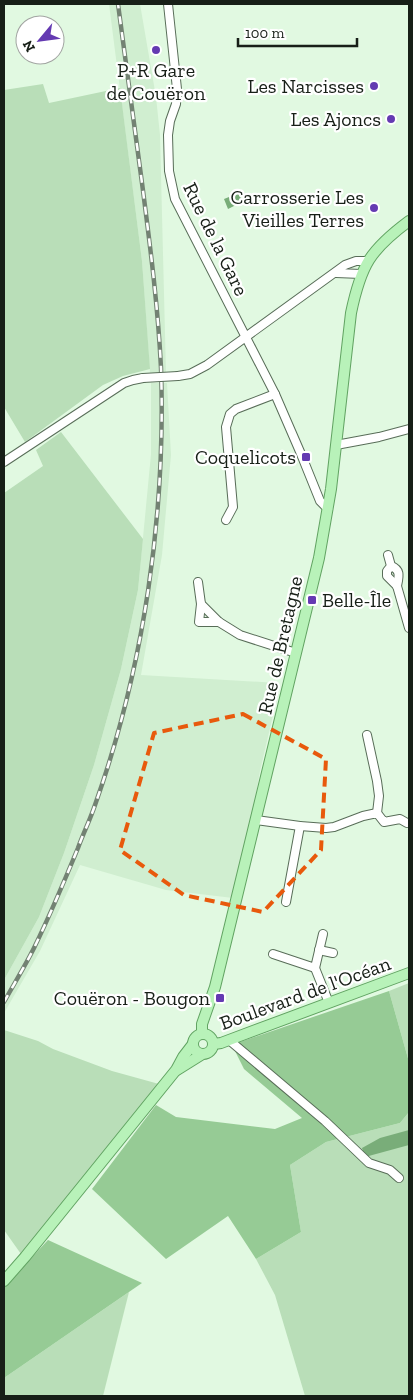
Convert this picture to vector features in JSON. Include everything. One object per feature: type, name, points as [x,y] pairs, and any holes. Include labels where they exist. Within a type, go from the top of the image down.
[{"type":"main road","name":"Rue de Bretagne","points":[[202,1034],[202,1024],[215,987],[319,558],[328,509],[350,313],[355,290],[361,274],[378,247],[409,221]]},
{"type":"main road","name":"Boulevard de l'Océan","points":[[214,1044],[409,973]]},
{"type":"main road","points":[[4,1281],[176,1070],[193,1044],[195,1037],[202,1034],[211,1037],[214,1044],[209,1053],[201,1054],[176,1070]]},
{"type":"main road","points":[[193,1044],[195,1051],[201,1054]]},
{"type":"street","name":"Rue de la Gare","points":[[168,4],[177,88],[176,104],[170,121],[168,135],[169,171],[175,199],[181,214],[275,394],[320,502],[328,509]]},
{"type":"street","points":[[4,462],[116,388],[133,380],[143,378],[190,374],[207,365],[345,265],[356,261],[368,261]]},
{"type":"street","points":[[336,273],[361,274]]},
{"type":"street","points":[[226,520],[233,507],[226,427],[230,414],[236,409],[275,394]]},
{"type":"street","points":[[336,445],[409,429]]},
{"type":"street","points":[[388,555],[391,566],[387,570],[387,576],[397,586],[407,610],[409,628]]},
{"type":"street","points":[[198,582],[201,604],[199,622],[219,622]]},
{"type":"street","points":[[201,604],[219,622],[240,635],[266,645],[296,653]]},
{"type":"street","points":[[367,735],[379,796],[377,814],[384,822],[400,819],[407,823]]},
{"type":"street","points":[[256,820],[300,826],[334,827],[363,816],[377,814]]},
{"type":"street","points":[[286,902],[300,826]]},
{"type":"street","points":[[322,934],[315,968],[329,1003]]},
{"type":"street","points":[[319,950],[333,953]]},
{"type":"street","points":[[273,954],[315,968]]},
{"type":"street","points":[[229,1040],[325,1121],[369,1163],[390,1170],[399,1178]]},
{"type":"highlighted area","points":[[243,714],[326,759],[321,850],[263,912],[184,895],[120,850],[154,733]]},
{"type":"shaded area","points":[[109,4],[140,4],[156,97],[160,135],[166,373],[150,373],[142,261]]},
{"type":"shaded area","points":[[43,84],[49,103],[120,88],[142,261],[150,369],[123,376],[103,385],[25,442],[4,407],[4,90]]},
{"type":"shaded area","points":[[239,193],[242,202],[228,209],[224,199]]},
{"type":"shaded area","points":[[151,383],[167,383],[171,455],[162,555],[141,675],[278,683],[278,694],[260,771],[252,818],[233,898],[166,890],[80,865],[40,951],[4,1013],[4,980],[39,917],[64,853],[94,765],[121,669],[138,590],[151,454]]},
{"type":"shaded area","points":[[61,432],[143,539],[138,590],[121,669],[94,765],[64,853],[39,917],[4,980],[4,493],[43,466],[36,450]]},
{"type":"shaded area","points":[[409,983],[409,1062],[389,991]]},
{"type":"shaded area","points":[[389,991],[409,1062],[409,1112],[400,1123],[326,1142],[290,1165],[301,1232],[256,1259],[228,1216],[166,1259],[92,1189],[156,1105],[176,1117],[275,1129],[302,1118],[244,1069],[235,1051],[237,1043]]},
{"type":"shaded area","points":[[4,1030],[38,1041],[53,1049],[112,1071],[159,1084],[21,1254],[4,1230]]},
{"type":"shaded area","points":[[409,1112],[409,1396],[305,1396],[275,1295],[256,1259],[301,1232],[290,1165],[326,1142],[400,1123]]},
{"type":"shaded area","points":[[409,1130],[409,1145],[365,1157],[362,1148],[380,1138]]},
{"type":"shaded area","points":[[48,1240],[142,1283],[4,1378],[4,1287]]},
{"type":"shaded area","points":[[129,1292],[103,1396],[4,1396],[4,1378]]},
{"type":"railway","points":[[4,1002],[34,948],[57,898],[93,811],[112,753],[139,645],[155,534],[162,423],[160,345],[148,229],[118,4]]},
{"type":"place","name":"P+R Gare de Couëron","points":[[156,50]]},
{"type":"place","name":"Les Narcisses","points":[[374,86]]},
{"type":"place","name":"Les Ajoncs","points":[[391,119]]},
{"type":"place","name":"Carrosserie Les Vieilles Terres","points":[[374,208]]},
{"type":"place","name":"Coquelicots","points":[[306,457]]},
{"type":"place","name":"Belle-Île","points":[[312,600]]},
{"type":"place","name":"Couëron - Bougon","points":[[220,998]]}]
